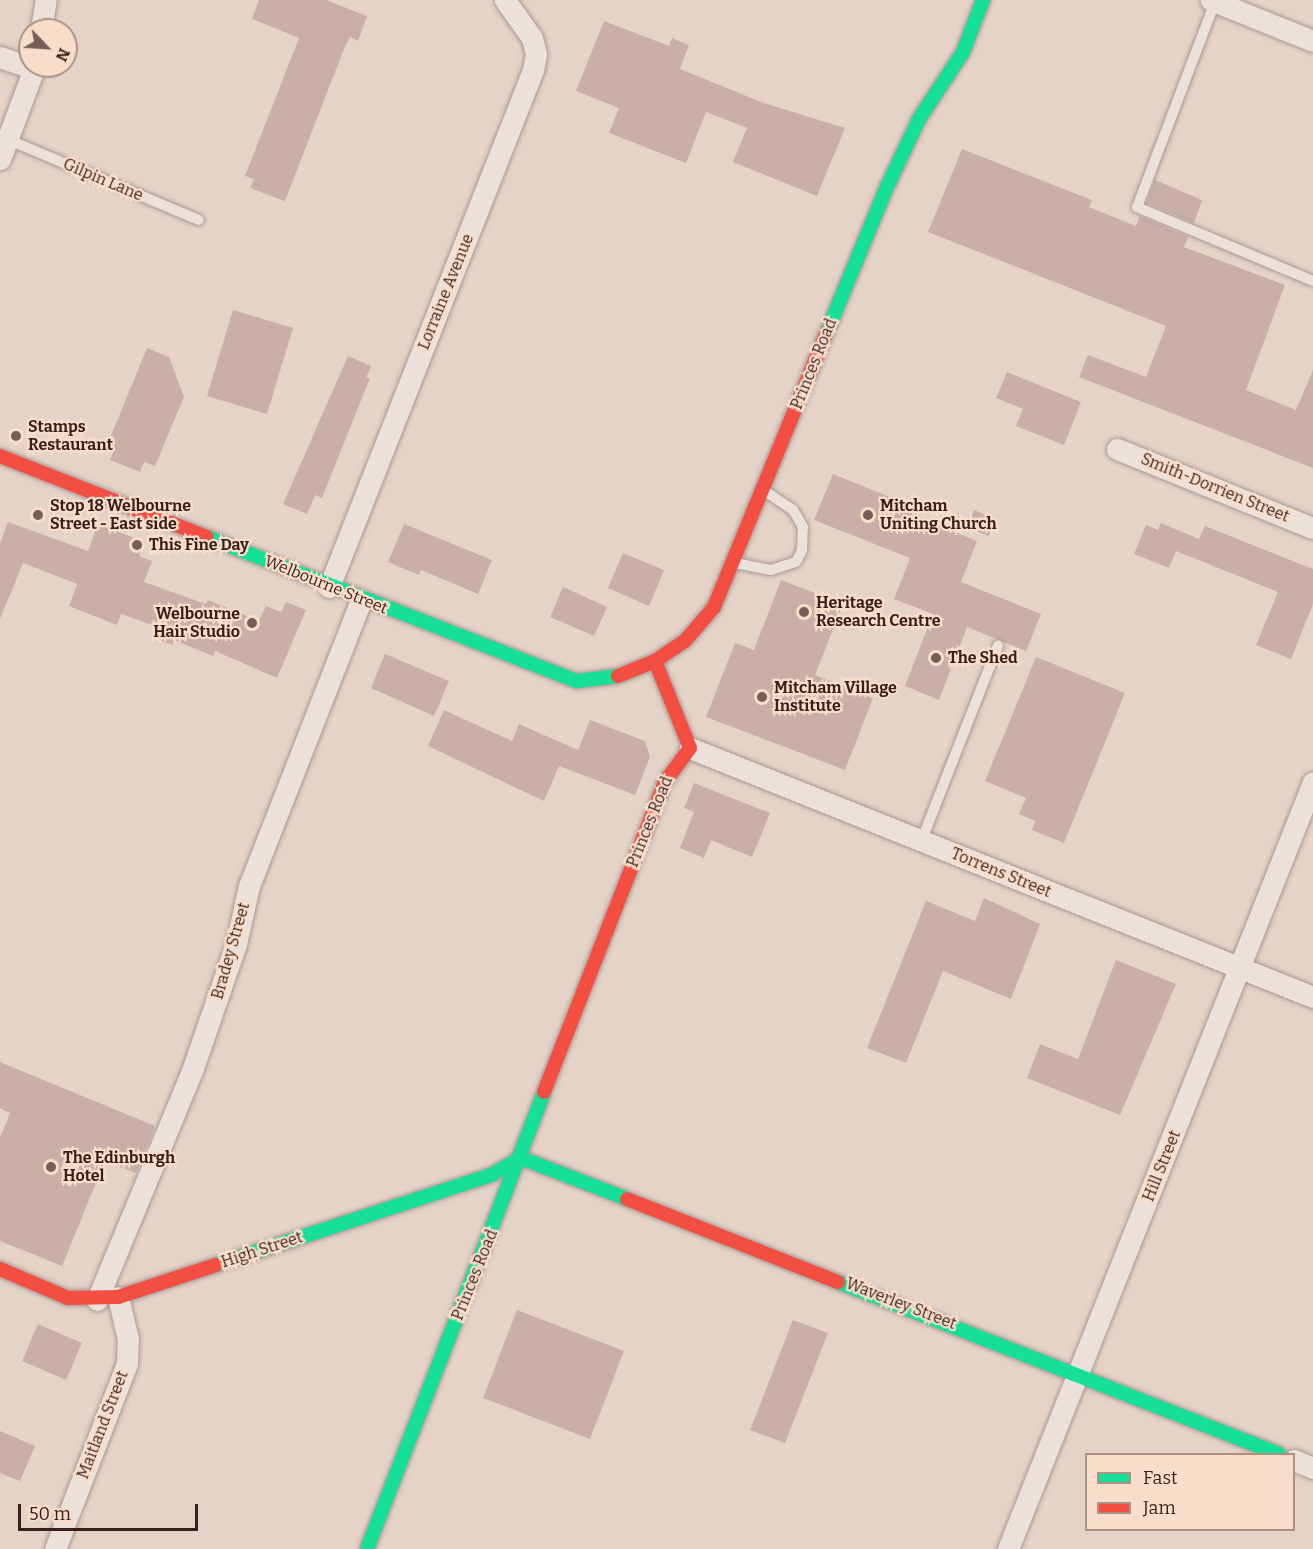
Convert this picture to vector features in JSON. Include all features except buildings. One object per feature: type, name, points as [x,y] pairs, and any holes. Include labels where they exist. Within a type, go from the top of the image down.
[{"type":"street","points":[[43,18],[46,0]]},
{"type":"street","name":"Lorraine Avenue","points":[[329,587],[533,70],[536,54],[532,38],[505,0]]},
{"type":"street","name":"Princes Road","points":[[655,661],[686,641],[714,607],[885,191],[920,119],[963,52],[983,0]]},
{"type":"street","points":[[1213,1],[1313,41]]},
{"type":"street","points":[[0,57],[18,63]]},
{"type":"street","points":[[4,149],[31,78]]},
{"type":"street","name":"Smith-Dorrien Street","points":[[1117,449],[1313,528]]},
{"type":"street","name":"Welbourne Street","points":[[0,456],[361,600],[577,681],[617,676],[655,661]]},
{"type":"street","name":"Bradey Street","points":[[97,1300],[193,1068],[236,944],[249,886],[361,600]]},
{"type":"street","points":[[655,661],[690,748]]},
{"type":"street","name":"Princes Road","points":[[367,1549],[521,1158],[665,782],[690,748]]},
{"type":"street","name":"Torrens Street","points":[[690,748],[1313,997]]},
{"type":"street","name":"Hill Street","points":[[1008,1549],[1080,1374],[1313,782]]},
{"type":"street","name":"High Street","points":[[0,1269],[68,1298],[97,1300],[118,1297],[491,1175],[521,1158]]},
{"type":"street","name":"Waverley Street","points":[[521,1158],[1080,1374],[1274,1453]]},
{"type":"street","name":"Maitland Street","points":[[55,1549],[127,1363],[128,1339],[118,1297]]},
{"type":"street","points":[[1295,1461],[1313,1468]]},
{"type":"lane","points":[[1213,1],[1137,207],[1313,281]]},
{"type":"lane","name":"Gilpin Lane","points":[[4,149],[199,220]]},
{"type":"lane","points":[[732,563],[771,570],[796,562],[802,550],[804,527],[793,510],[763,490]]},
{"type":"lane","points":[[921,842],[998,646]]},
{"type":"traffic: fast","points":[[827,332],[885,191],[919,119],[963,52],[983,0]]},
{"type":"traffic: fast","points":[[207,537],[577,681],[618,676]]},
{"type":"traffic: fast","points":[[367,1549],[544,1092]]},
{"type":"traffic: fast","points":[[216,1265],[491,1175],[521,1158],[627,1199]]},
{"type":"traffic: fast","points":[[838,1282],[1276,1453]]},
{"type":"traffic: jam","points":[[618,676],[655,661],[685,641],[714,607],[827,332]]},
{"type":"traffic: jam","points":[[0,456],[207,537]]},
{"type":"traffic: jam","points":[[544,1092],[665,782],[690,748],[655,661]]},
{"type":"traffic: jam","points":[[627,1199],[838,1282]]},
{"type":"traffic: jam","points":[[0,1269],[68,1298],[118,1297],[216,1265]]},
{"type":"place","name":"Stamps Restaurant","points":[[16,436]]},
{"type":"place","name":"Stop 18 Welbourne Street - East side","points":[[38,515]]},
{"type":"place","name":"Mitcham Uniting Church","points":[[868,515]]},
{"type":"place","name":"This Fine Day","points":[[137,545]]},
{"type":"place","name":"Heritage Research Centre","points":[[804,612]]},
{"type":"place","name":"Welbourne Hair Studio","points":[[252,623]]},
{"type":"place","name":"The Shed","points":[[936,658]]},
{"type":"place","name":"Mitcham Village Institute","points":[[762,697]]},
{"type":"place","name":"The Edinburgh Hotel","points":[[51,1167]]}]
